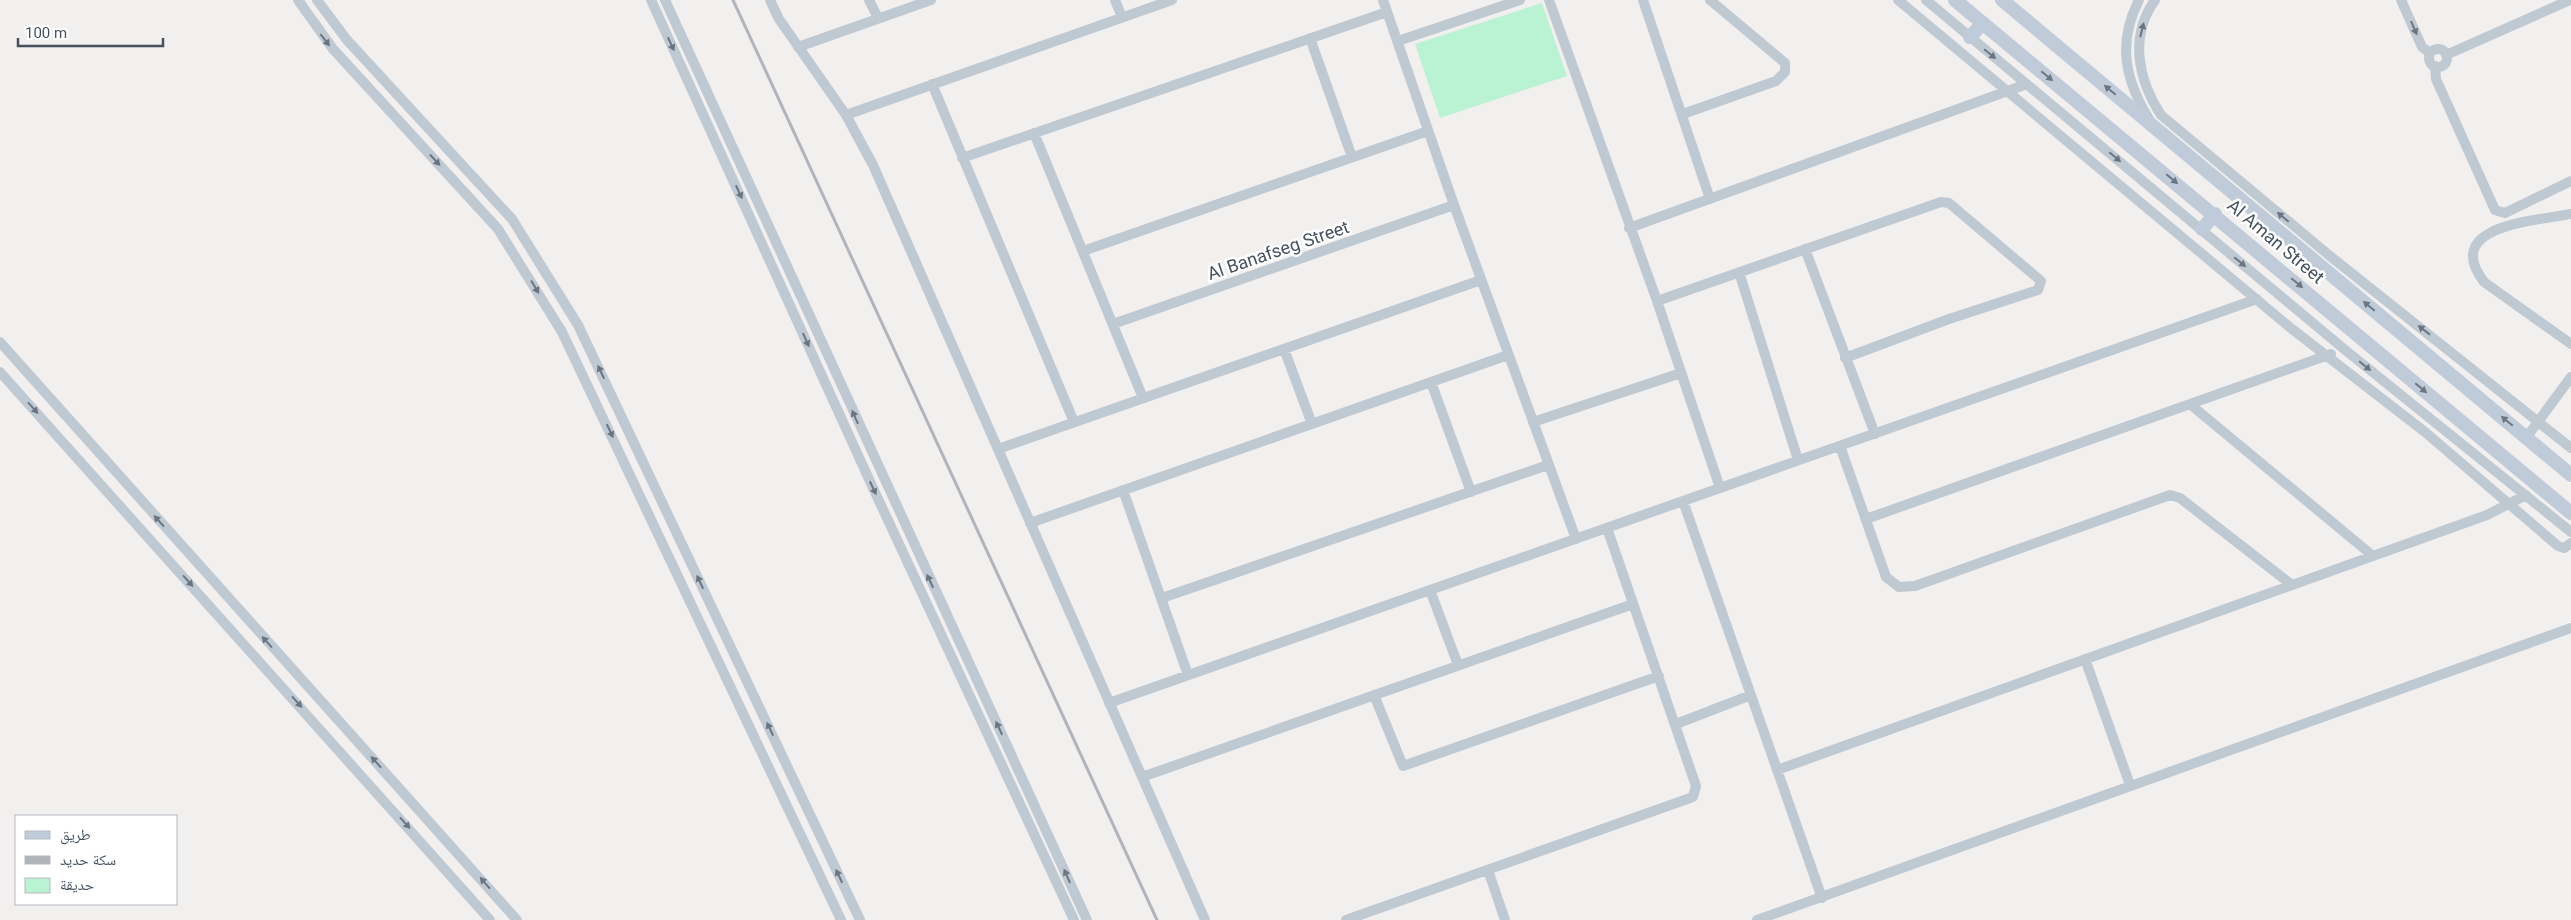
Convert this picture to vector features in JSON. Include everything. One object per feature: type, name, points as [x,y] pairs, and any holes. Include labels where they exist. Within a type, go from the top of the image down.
[{"type":"street","points":[[298,0],[332,49],[498,230],[550,312],[577,360],[841,920]]},
{"type":"street","points":[[318,0],[347,40],[507,213],[565,304],[587,343],[860,920]]},
{"type":"street","points":[[651,0],[873,488],[1074,920]]},
{"type":"street","points":[[665,0],[1087,920]]},
{"type":"street","points":[[770,0],[779,19],[846,114],[873,165],[1205,920]]},
{"type":"street","points":[[869,0],[878,18]]},
{"type":"street","points":[[798,47],[930,0]]},
{"type":"street","points":[[1114,0],[1122,17]]},
{"type":"street","points":[[846,114],[1172,0]]},
{"type":"street","points":[[1383,0],[1454,205],[1576,539]]},
{"type":"street","points":[[1398,41],[1520,0]]},
{"type":"street","points":[[1549,0],[1629,228],[1657,301],[1720,488]]},
{"type":"street","points":[[1643,0],[1710,199]]},
{"type":"street","points":[[1682,114],[1776,81],[1785,72],[1785,62],[1710,0]]},
{"type":"street","points":[[1898,0],[2257,299],[2511,504],[2560,547],[2567,547],[2571,543]]},
{"type":"street","points":[[1926,0],[2344,348],[2571,532]]},
{"type":"street","name":"Al Aman Street","points":[[1955,0],[2215,214],[2567,510]]},
{"type":"street","name":"Al Aman Street","points":[[2002,0],[2571,475]]},
{"type":"street","points":[[2139,0],[2128,33],[2126,60],[2135,95],[2154,126]]},
{"type":"street","points":[[2155,0],[2142,28],[2138,50],[2141,73],[2148,95],[2160,115],[2330,256],[2539,420],[2571,448]]},
{"type":"street","points":[[2401,0],[2422,47],[2430,53]]},
{"type":"street","points":[[2435,66],[2443,65],[2446,55],[2570,0]]},
{"type":"street","points":[[962,158],[1387,12]]},
{"type":"street","points":[[1970,37],[1982,23]]},
{"type":"street","points":[[1310,38],[1352,157]]},
{"type":"street","points":[[2430,53],[2433,50],[2441,49],[2446,55]]},
{"type":"street","points":[[2430,53],[2430,61],[2435,66],[2436,79],[2495,210],[2505,213],[2571,182]]},
{"type":"street","points":[[932,84],[1074,422]]},
{"type":"street","points":[[1629,228],[2027,84]]},
{"type":"street","points":[[1083,251],[1428,130]]},
{"type":"street","points":[[1034,133],[1143,398]]},
{"type":"street","points":[[1657,301],[1934,203],[1949,203],[2041,281],[2038,290],[1949,319],[1845,358]]},
{"type":"street","name":"Al Banafseg Street","points":[[1113,324],[1454,205]]},
{"type":"street","points":[[2202,229],[2215,214]]},
{"type":"street","points":[[2571,214],[2496,229],[2481,237],[2473,252],[2474,269],[2484,282],[2571,344]]},
{"type":"street","points":[[1805,249],[1874,434]]},
{"type":"street","points":[[1739,272],[1798,460]]},
{"type":"street","points":[[998,449],[1481,280]]},
{"type":"street","points":[[1109,703],[2257,299]]},
{"type":"street","points":[[550,312],[565,304]]},
{"type":"street","points":[[0,342],[516,920]]},
{"type":"street","points":[[1866,519],[2328,356],[2344,348]]},
{"type":"street","points":[[1284,349],[1312,424]]},
{"type":"street","points":[[1030,523],[1508,355]]},
{"type":"street","points":[[0,372],[490,920]]},
{"type":"street","points":[[1533,422],[1681,374]]},
{"type":"street","points":[[2526,438],[2571,377]]},
{"type":"street","points":[[1431,382],[1471,492]]},
{"type":"street","points":[[2191,405],[2373,556]]},
{"type":"street","points":[[1840,446],[1886,577],[1894,585],[1907,587],[2170,496],[2175,496],[2292,585]]},
{"type":"street","points":[[1162,598],[1548,465]]},
{"type":"street","points":[[1124,490],[1188,675]]},
{"type":"street","points":[[1777,770],[2487,515],[2526,495]]},
{"type":"street","points":[[1683,501],[1822,898]]},
{"type":"street","points":[[2553,517],[2567,510]]},
{"type":"street","points":[[1346,920],[1693,797],[1696,786],[1607,528]]},
{"type":"street","points":[[1430,590],[1458,665]]},
{"type":"street","points":[[1142,777],[1633,604]]},
{"type":"street","points":[[1757,920],[2571,628]]},
{"type":"street","points":[[2085,659],[2130,785]]},
{"type":"street","points":[[1374,695],[1404,766],[1659,676]]},
{"type":"street","points":[[1676,724],[1751,695]]},
{"type":"street","points":[[1488,870],[1506,920]]},
{"type":"green space","points":[[1542,3],[1567,76],[1440,118],[1415,44]]},
{"type":"railway","points":[[733,0],[1157,920]]}]
